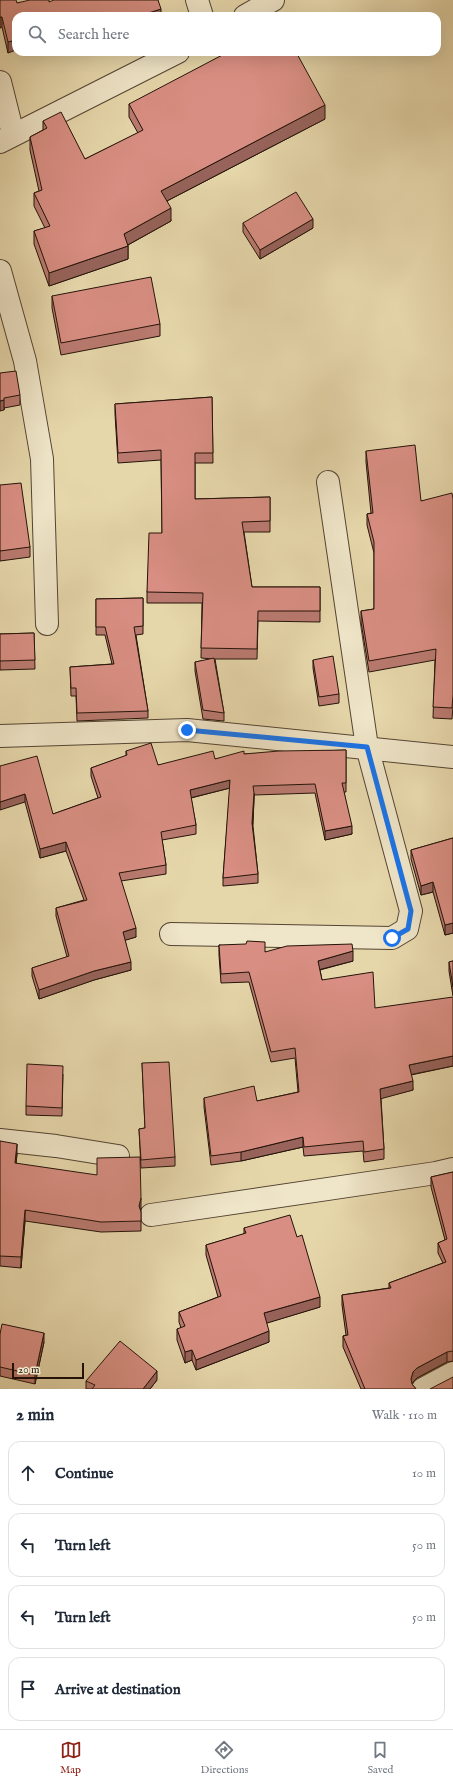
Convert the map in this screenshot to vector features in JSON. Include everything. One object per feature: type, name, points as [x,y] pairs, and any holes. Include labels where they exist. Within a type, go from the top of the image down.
[{"type":"street","points":[[197,0],[201,12]]},
{"type":"street","points":[[252,12],[273,0]]},
{"type":"street","points":[[0,82],[7,138],[170,56]]},
{"type":"street","points":[[0,271],[25,361],[42,459],[47,624]]},
{"type":"street","points":[[171,934],[392,938],[408,929],[411,911],[367,747],[328,482]]},
{"type":"street","points":[[0,736],[187,730],[367,747],[453,757]]},
{"type":"street","points":[[0,1140],[56,1146],[118,1156]]},
{"type":"street","points":[[151,1215],[436,1173],[453,1169]]},
{"type":"street","points":[[422,1389],[453,1373]]},
{"type":"building","points":[[0,0],[16,0],[17,3],[30,0],[49,0],[49,2],[54,0],[158,0],[161,9],[152,12],[12,12],[12,41],[8,42],[2,17],[0,17]]},
{"type":"building","points":[[220,56],[298,56],[325,105],[161,191],[171,208],[124,234],[128,246],[49,273],[34,231],[50,226],[34,193],[42,190],[30,137],[47,128],[43,121],[61,112],[85,159],[143,130],[129,104]]},
{"type":"building","points":[[296,192],[313,219],[260,250],[243,223]]},
{"type":"building","points":[[151,277],[160,324],[61,343],[52,296]]},
{"type":"building","points":[[16,371],[20,395],[4,398],[4,400],[0,401],[0,373]]},
{"type":"building","points":[[212,397],[213,453],[195,453],[195,499],[270,497],[270,521],[242,522],[252,587],[320,587],[320,611],[258,611],[257,649],[201,648],[203,593],[147,592],[149,533],[162,533],[161,450],[118,453],[115,404]]},
{"type":"building","points":[[415,445],[421,501],[452,493],[453,499],[452,708],[433,707],[436,649],[369,661],[361,611],[374,609],[374,542],[367,514],[373,513],[366,451]]},
{"type":"building","points":[[21,483],[30,547],[0,551],[0,485]]},
{"type":"building","points":[[143,598],[143,626],[134,627],[148,711],[77,713],[76,688],[71,688],[70,667],[114,664],[105,627],[96,627],[96,599]]},
{"type":"building","points":[[34,633],[35,660],[0,661],[0,634]]},
{"type":"building","points":[[333,656],[339,694],[319,697],[313,660]]},
{"type":"building","points":[[214,658],[224,713],[203,710],[195,662]]},
{"type":"building","points":[[151,743],[158,765],[213,751],[215,759],[244,751],[244,754],[279,751],[346,750],[346,783],[342,783],[352,826],[325,831],[315,784],[253,786],[252,823],[258,874],[223,878],[230,780],[190,790],[196,825],[161,832],[166,865],[119,873],[136,928],[123,932],[131,962],[94,971],[39,990],[32,968],[69,956],[56,908],[87,900],[66,842],[40,849],[25,794],[0,802],[0,766],[37,756],[53,814],[101,797],[91,768],[127,755],[126,751]]},
{"type":"building","points":[[453,838],[453,923],[445,925],[433,882],[421,886],[411,850]]},
{"type":"building","points":[[247,941],[265,942],[265,952],[287,946],[352,944],[353,951],[318,961],[322,980],[373,972],[375,1008],[453,997],[453,1056],[409,1065],[413,1081],[380,1089],[384,1149],[364,1152],[363,1141],[304,1147],[303,1137],[241,1152],[211,1156],[204,1098],[254,1086],[257,1101],[299,1092],[295,1048],[271,1052],[249,972],[221,974],[219,945],[246,944]]},
{"type":"building","points":[[453,961],[453,987],[449,962]]},
{"type":"building","points":[[169,1062],[175,1157],[141,1160],[139,1129],[145,1128],[142,1063]]},
{"type":"building","points":[[27,1064],[63,1066],[62,1108],[26,1106]]},
{"type":"building","points":[[0,1141],[17,1144],[15,1163],[97,1175],[97,1158],[140,1157],[141,1198],[139,1206],[141,1221],[101,1222],[25,1210],[21,1257],[0,1256]]},
{"type":"building","points":[[453,1172],[453,1351],[447,1352],[417,1368],[413,1372],[411,1379],[412,1384],[416,1389],[365,1389],[343,1336],[348,1335],[342,1295],[391,1288],[389,1283],[446,1262],[438,1243],[447,1239],[431,1177]]},
{"type":"building","points":[[290,1215],[297,1237],[302,1235],[320,1297],[264,1313],[269,1331],[196,1360],[192,1350],[185,1352],[177,1329],[185,1326],[179,1312],[221,1296],[206,1245],[246,1233],[244,1228]]},
{"type":"building","points":[[2,1324],[44,1333],[35,1375],[0,1367],[0,1334]]},
{"type":"building","points":[[120,1341],[157,1371],[143,1389],[92,1389],[95,1385],[86,1381]]},
{"type":"building","points":[[453,1377],[453,1389],[430,1389]]},
{"type":"route","points":[[187,730],[367,747],[411,911],[408,929],[392,938]]}]
